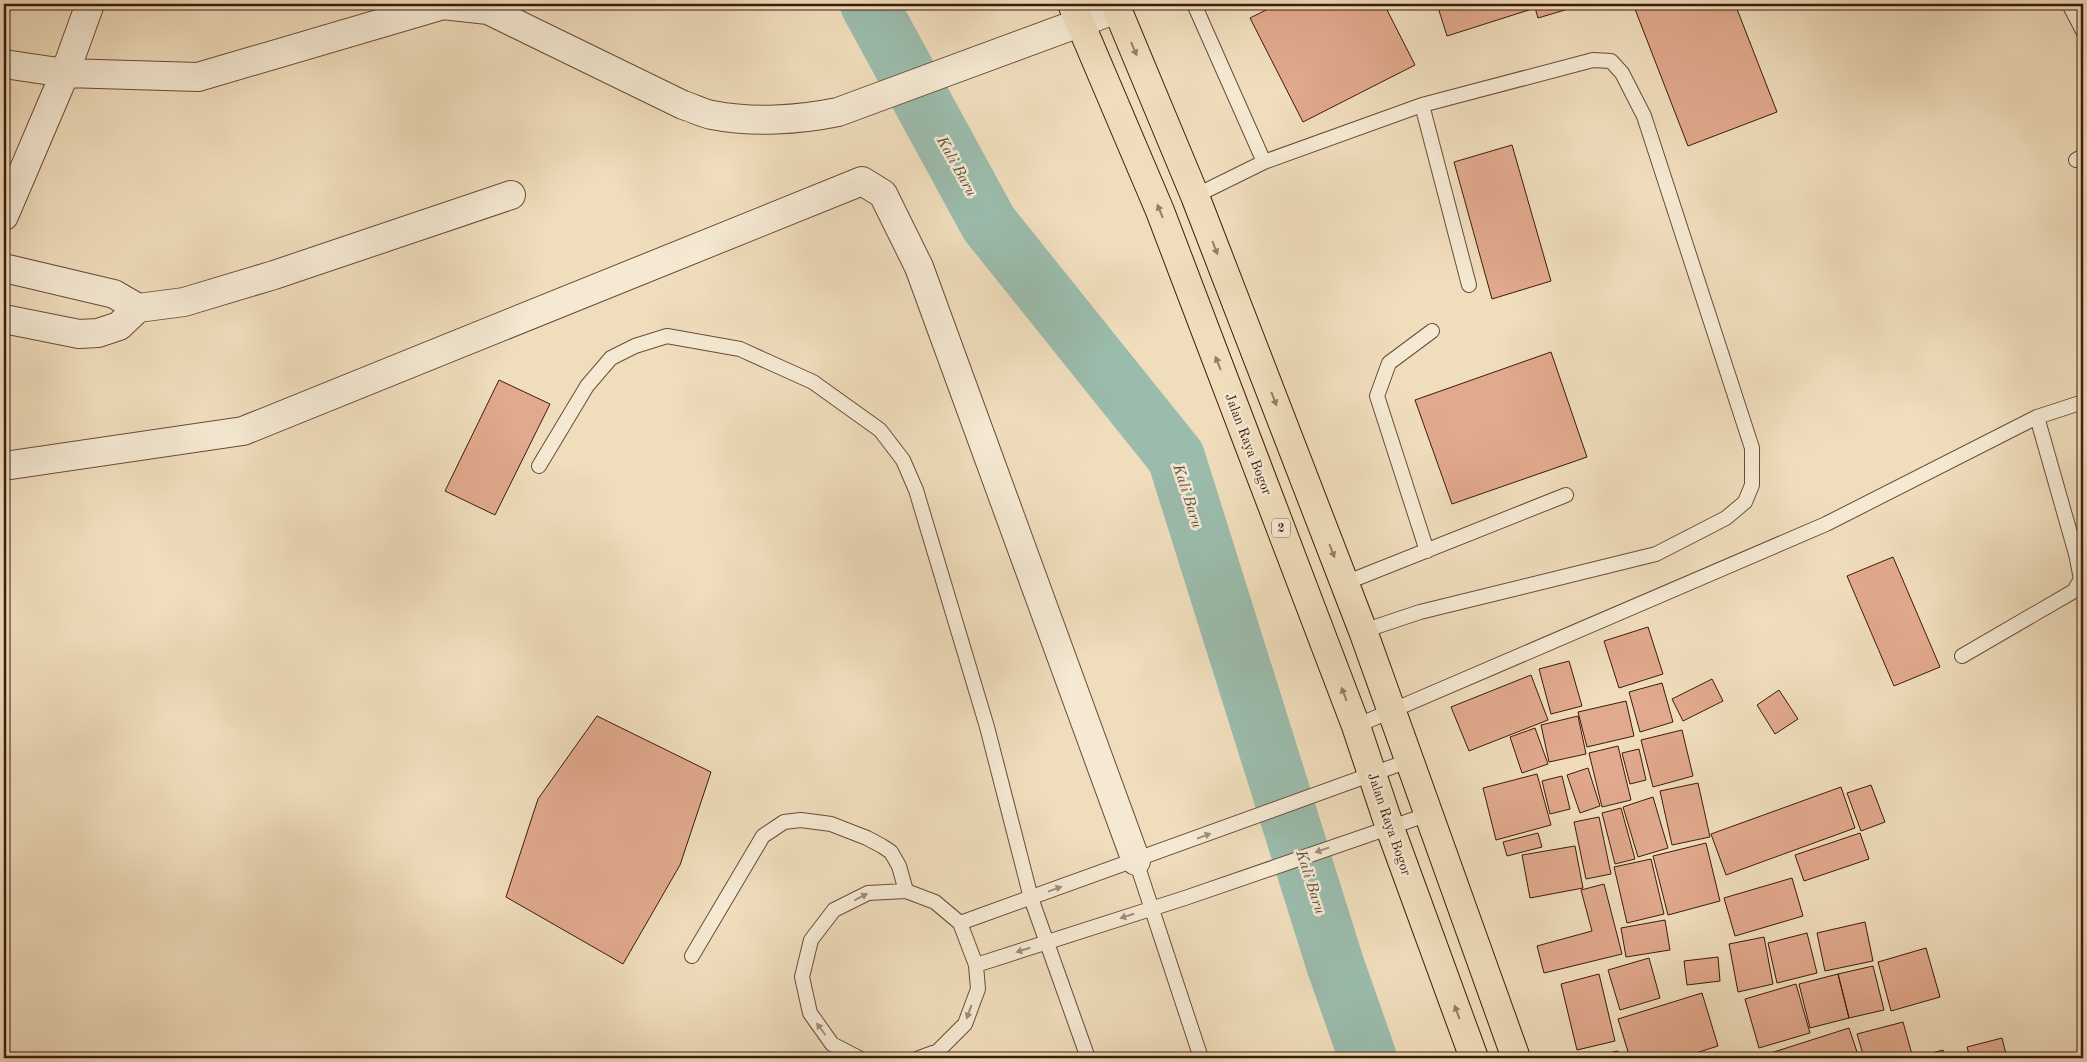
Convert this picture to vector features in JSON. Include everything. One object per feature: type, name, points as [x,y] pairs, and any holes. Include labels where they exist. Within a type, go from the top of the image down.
[{"type":"highway","points":[[1116,6],[1196,196],[1363,631],[1411,760],[1516,1058]]},
{"type":"highway","name":"Jalan Raya Bogor","points":[[1076,13],[1160,211],[1356,726],[1362,778],[1379,831],[1474,1058]]},
{"type":"street","points":[[4,216],[65,73],[90,4]]},
{"type":"street","points":[[4,64],[65,73],[198,78],[443,5],[488,10],[683,105],[711,115],[746,119],[820,116],[838,112],[1036,38],[1076,13],[1116,6]]},
{"type":"street","points":[[4,466],[243,431],[862,181],[883,194],[919,267],[1147,857]]},
{"type":"street","points":[[4,319],[79,334],[98,333],[119,326],[138,308],[184,302],[265,278],[511,195]]},
{"type":"street","points":[[4,268],[114,294],[138,308]]},
{"type":"lane","points":[[1194,4],[1264,162]]},
{"type":"lane","points":[[2069,4],[2083,31]]},
{"type":"lane","points":[[1196,196],[1264,162],[1422,105],[1593,60],[1611,61],[1622,73],[1644,116],[1752,448],[1752,485],[1745,502],[1726,518],[1656,554],[1420,612],[1363,631]]},
{"type":"lane","points":[[1422,105],[1469,285]]},
{"type":"lane","points":[[1427,550],[1377,396],[1389,363],[1432,330]]},
{"type":"lane","points":[[539,466],[587,386],[611,358],[636,346],[667,336],[740,349],[813,382],[880,430],[903,460],[916,490],[987,726],[1031,898],[1088,1058]]},
{"type":"lane","points":[[1356,726],[1393,712],[1448,685],[1826,524],[2037,417],[2083,402]]},
{"type":"lane","points":[[1962,656],[2074,591],[2081,580],[2076,554],[2037,417]]},
{"type":"lane","points":[[1344,582],[1566,495]]},
{"type":"lane","points":[[960,922],[1147,857],[1411,760]]},
{"type":"lane","points":[[976,965],[1185,898],[1429,814]]},
{"type":"lane","points":[[692,956],[764,836],[784,822],[802,820],[831,824],[875,842],[890,852],[899,866],[906,891]]},
{"type":"lane","points":[[1147,857],[1151,908],[1202,1058]]},
{"type":"lane","points":[[859,1058],[832,1044],[810,1013],[802,976],[811,940],[834,910],[868,893],[906,891],[936,902],[960,922],[976,965],[978,989],[964,1024],[938,1051],[919,1058]]},
{"type":"building","points":[[1278,4],[1384,4],[1415,65],[1303,122],[1250,18]]},
{"type":"building","points":[[1437,4],[1531,4],[1532,9],[1447,36]]},
{"type":"building","points":[[1534,4],[1585,4],[1538,18]]},
{"type":"building","points":[[1633,4],[1735,4],[1777,112],[1688,146]]},
{"type":"building","points":[[1512,145],[1551,281],[1492,299],[1454,162]]},
{"type":"building","points":[[1551,352],[1587,457],[1452,504],[1415,400]]},
{"type":"building","points":[[499,380],[550,404],[495,515],[445,491]]},
{"type":"building","points":[[1893,557],[1940,667],[1894,686],[1847,576]]},
{"type":"building","points":[[1648,627],[1663,674],[1619,688],[1604,641]]},
{"type":"building","points":[[1569,661],[1582,706],[1551,714],[1539,669]]},
{"type":"building","points":[[1531,675],[1548,720],[1469,751],[1451,707]]},
{"type":"building","points":[[1712,679],[1723,701],[1683,721],[1672,699]]},
{"type":"building","points":[[1662,683],[1673,722],[1640,732],[1629,692]]},
{"type":"building","points":[[1779,690],[1798,719],[1775,734],[1757,705]]},
{"type":"building","points":[[1626,701],[1634,736],[1587,747],[1578,712]]},
{"type":"building","points":[[597,716],[711,772],[680,865],[623,964],[506,897],[538,799]]},
{"type":"building","points":[[1578,716],[1586,754],[1549,762],[1541,725]]},
{"type":"building","points":[[1535,728],[1548,764],[1522,773],[1510,737]]},
{"type":"building","points":[[1682,730],[1693,776],[1653,787],[1641,740]]},
{"type":"building","points":[[1618,746],[1631,800],[1602,807],[1589,753]]},
{"type":"building","points":[[1639,749],[1646,780],[1630,784],[1622,753]]},
{"type":"building","points":[[1588,768],[1600,806],[1580,813],[1567,775]]},
{"type":"building","points":[[1537,774],[1551,825],[1496,840],[1483,788]]},
{"type":"building","points":[[1562,776],[1570,809],[1550,814],[1542,781]]},
{"type":"building","points":[[1698,783],[1710,837],[1672,845],[1660,791]]},
{"type":"building","points":[[1871,785],[1885,822],[1861,831],[1847,793]]},
{"type":"building","points":[[1841,787],[1855,828],[1726,875],[1711,834]]},
{"type":"building","points":[[1653,797],[1668,848],[1638,857],[1623,807]]},
{"type":"building","points":[[1621,808],[1635,859],[1615,864],[1602,813]]},
{"type":"building","points":[[1599,817],[1611,874],[1586,879],[1574,822]]},
{"type":"building","points":[[1538,833],[1542,847],[1507,856],[1503,842]]},
{"type":"building","points":[[1860,833],[1869,859],[1804,881],[1795,855]]},
{"type":"building","points":[[1706,843],[1720,901],[1668,915],[1653,856]]},
{"type":"building","points":[[1575,846],[1583,888],[1530,898],[1522,855]]},
{"type":"building","points":[[1651,859],[1664,914],[1627,923],[1614,867]]},
{"type":"building","points":[[1792,878],[1803,916],[1735,936],[1724,898]]},
{"type":"building","points":[[1604,884],[1622,954],[1544,973],[1537,946],[1592,931],[1581,890]]},
{"type":"building","points":[[1665,920],[1670,950],[1626,957],[1621,928]]},
{"type":"building","points":[[1865,922],[1873,961],[1825,971],[1817,933]]},
{"type":"building","points":[[1807,933],[1817,973],[1777,983],[1768,943]]},
{"type":"building","points":[[1764,937],[1773,984],[1738,992],[1729,944]]},
{"type":"building","points":[[1926,948],[1940,997],[1891,1011],[1878,962]]},
{"type":"building","points":[[1718,957],[1720,981],[1687,985],[1684,961]]},
{"type":"building","points":[[1649,958],[1660,998],[1620,1010],[1608,970]]},
{"type":"building","points":[[1873,966],[1884,1010],[1849,1018],[1838,974]]},
{"type":"building","points":[[1599,974],[1615,1041],[1577,1050],[1561,984]]},
{"type":"building","points":[[1838,974],[1849,1018],[1810,1028],[1799,984]]},
{"type":"building","points":[[1796,984],[1810,1033],[1759,1048],[1745,999]]},
{"type":"building","points":[[1702,993],[1718,1046],[1680,1058],[1630,1058],[1618,1019]]},
{"type":"building","points":[[1903,1022],[1913,1058],[1864,1058],[1857,1034]]},
{"type":"building","points":[[1849,1028],[1859,1058],[1755,1058]]},
{"type":"building","points":[[2002,1038],[2007,1058],[1970,1058],[1967,1047]]},
{"type":"building","points":[[1943,1050],[1945,1058],[1917,1058],[1917,1057]]},
{"type":"building","points":[[1618,1051],[1620,1058],[1584,1058]]},
{"type":"waterway","name":"Kali Baru","points":[[869,4],[989,224],[1176,457],[1335,964],[1368,1058]]}]
